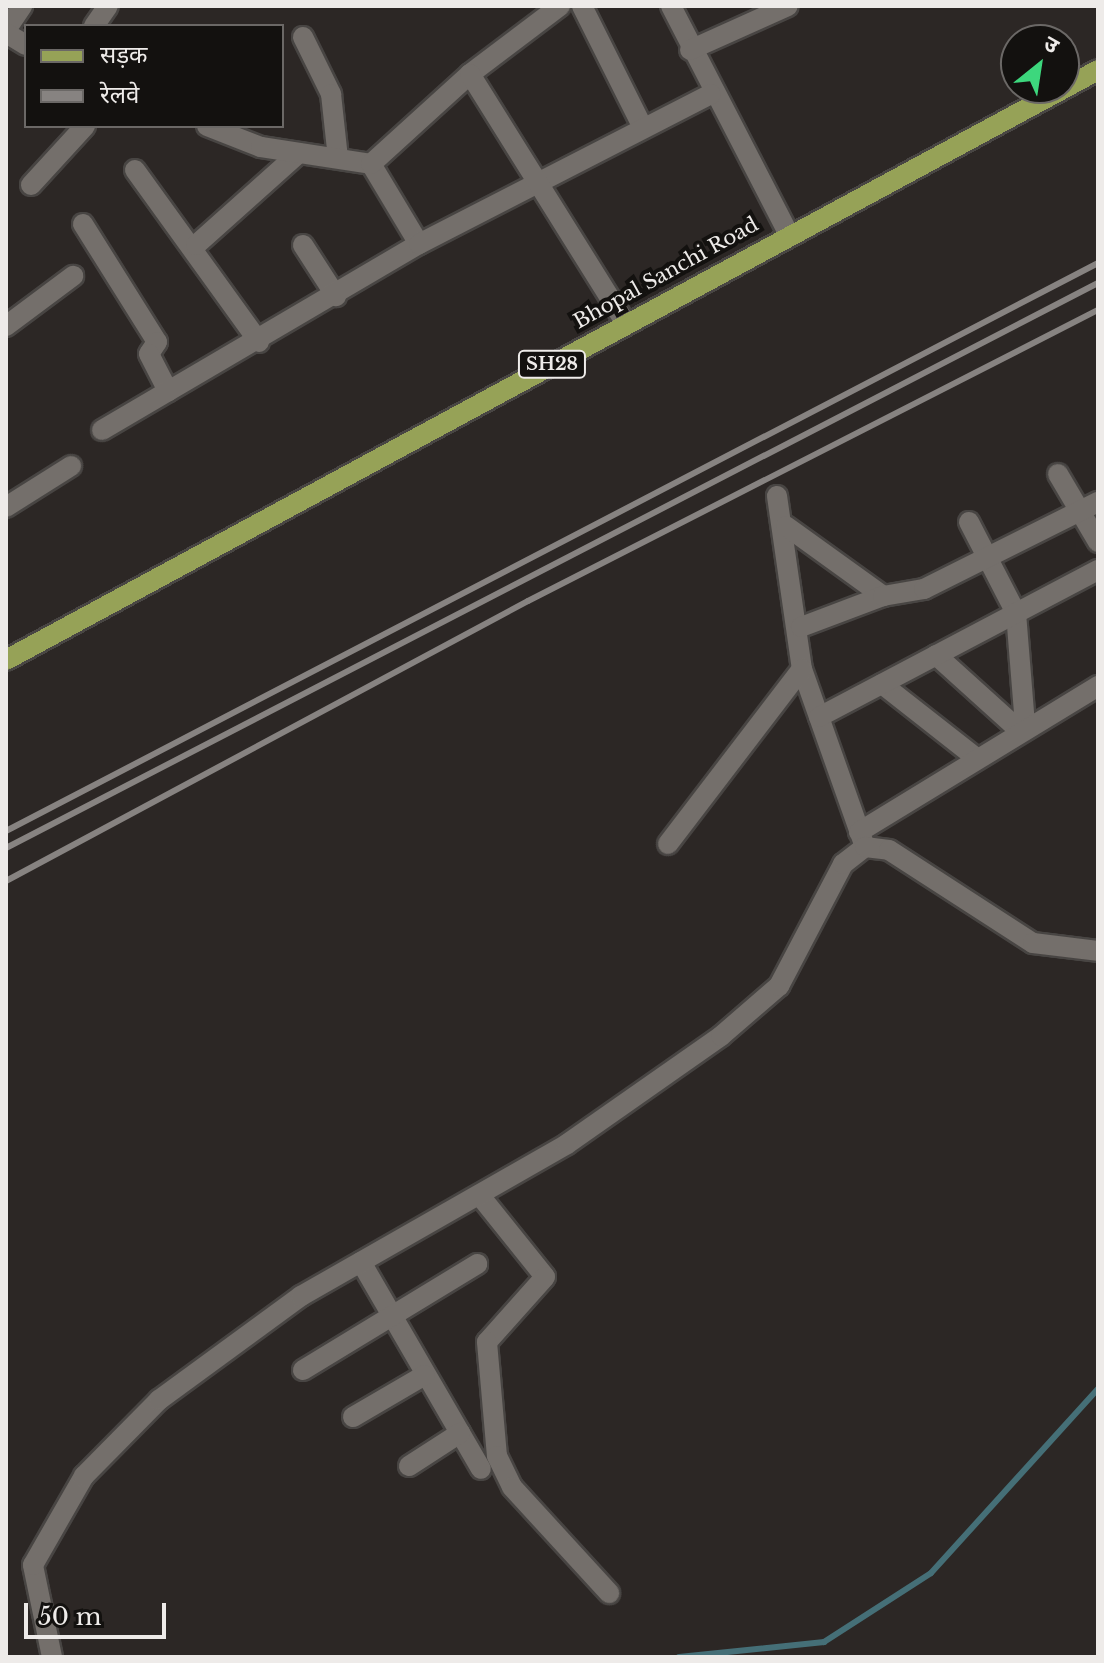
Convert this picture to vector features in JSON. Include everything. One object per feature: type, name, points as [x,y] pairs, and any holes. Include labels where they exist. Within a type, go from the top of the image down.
[{"type":"main road","name":"Bhopal Sanchi Road","points":[[6,660],[788,233],[1098,70]]},
{"type":"street","points":[[22,6],[6,31],[24,44]]},
{"type":"street","points":[[95,24],[108,6]]},
{"type":"street","points":[[371,164],[470,74],[560,6]]},
{"type":"street","points":[[582,6],[609,46],[643,128]]},
{"type":"street","points":[[671,6],[711,94],[788,233]]},
{"type":"street","points":[[690,50],[788,6]]},
{"type":"street","points":[[303,37],[331,94],[338,158]]},
{"type":"street","points":[[470,74],[539,178],[626,324]]},
{"type":"street","points":[[102,430],[259,342],[419,244],[539,178],[711,94]]},
{"type":"street","points":[[31,185],[83,128]]},
{"type":"street","points":[[214,128],[299,153],[371,164],[419,244]]},
{"type":"street","points":[[196,245],[299,153]]},
{"type":"street","points":[[135,170],[196,245],[259,342]]},
{"type":"street","points":[[83,224],[157,342],[149,354],[168,391]]},
{"type":"street","points":[[303,245],[336,296]]},
{"type":"street","points":[[6,326],[73,276]]},
{"type":"street","points":[[6,507],[71,466]]},
{"type":"street","points":[[1058,474],[1089,507],[1098,542]]},
{"type":"street","points":[[777,496],[786,526],[801,627],[802,669],[862,840]]},
{"type":"street","points":[[801,627],[883,596],[924,589],[1089,507]]},
{"type":"street","points":[[969,522],[1016,613],[1021,727]]},
{"type":"street","points":[[786,526],[883,596]]},
{"type":"street","points":[[819,717],[1098,570]]},
{"type":"street","points":[[936,655],[1021,727]]},
{"type":"street","points":[[668,844],[802,669]]},
{"type":"street","points":[[882,684],[975,757]]},
{"type":"street","points":[[52,1657],[33,1565],[84,1476],[159,1400],[301,1296],[481,1197],[721,1036],[779,986],[843,864],[862,840],[975,757],[1021,727],[1098,686]]},
{"type":"street","points":[[862,840],[889,850],[1033,943],[1098,951]]},
{"type":"street","points":[[481,1197],[545,1277],[487,1342],[497,1456],[512,1487],[609,1593]]},
{"type":"street","points":[[361,1262],[481,1469]]},
{"type":"street","points":[[303,1370],[477,1264]]},
{"type":"street","points":[[353,1417],[425,1375]]},
{"type":"street","points":[[409,1466],[460,1433]]},
{"type":"waterway","points":[[679,1657],[824,1642],[931,1573],[1098,1389]]},
{"type":"railway","points":[[6,831],[1098,263]]},
{"type":"railway","points":[[6,848],[1098,283]]},
{"type":"railway","points":[[6,881],[528,601],[1098,310]]}]
